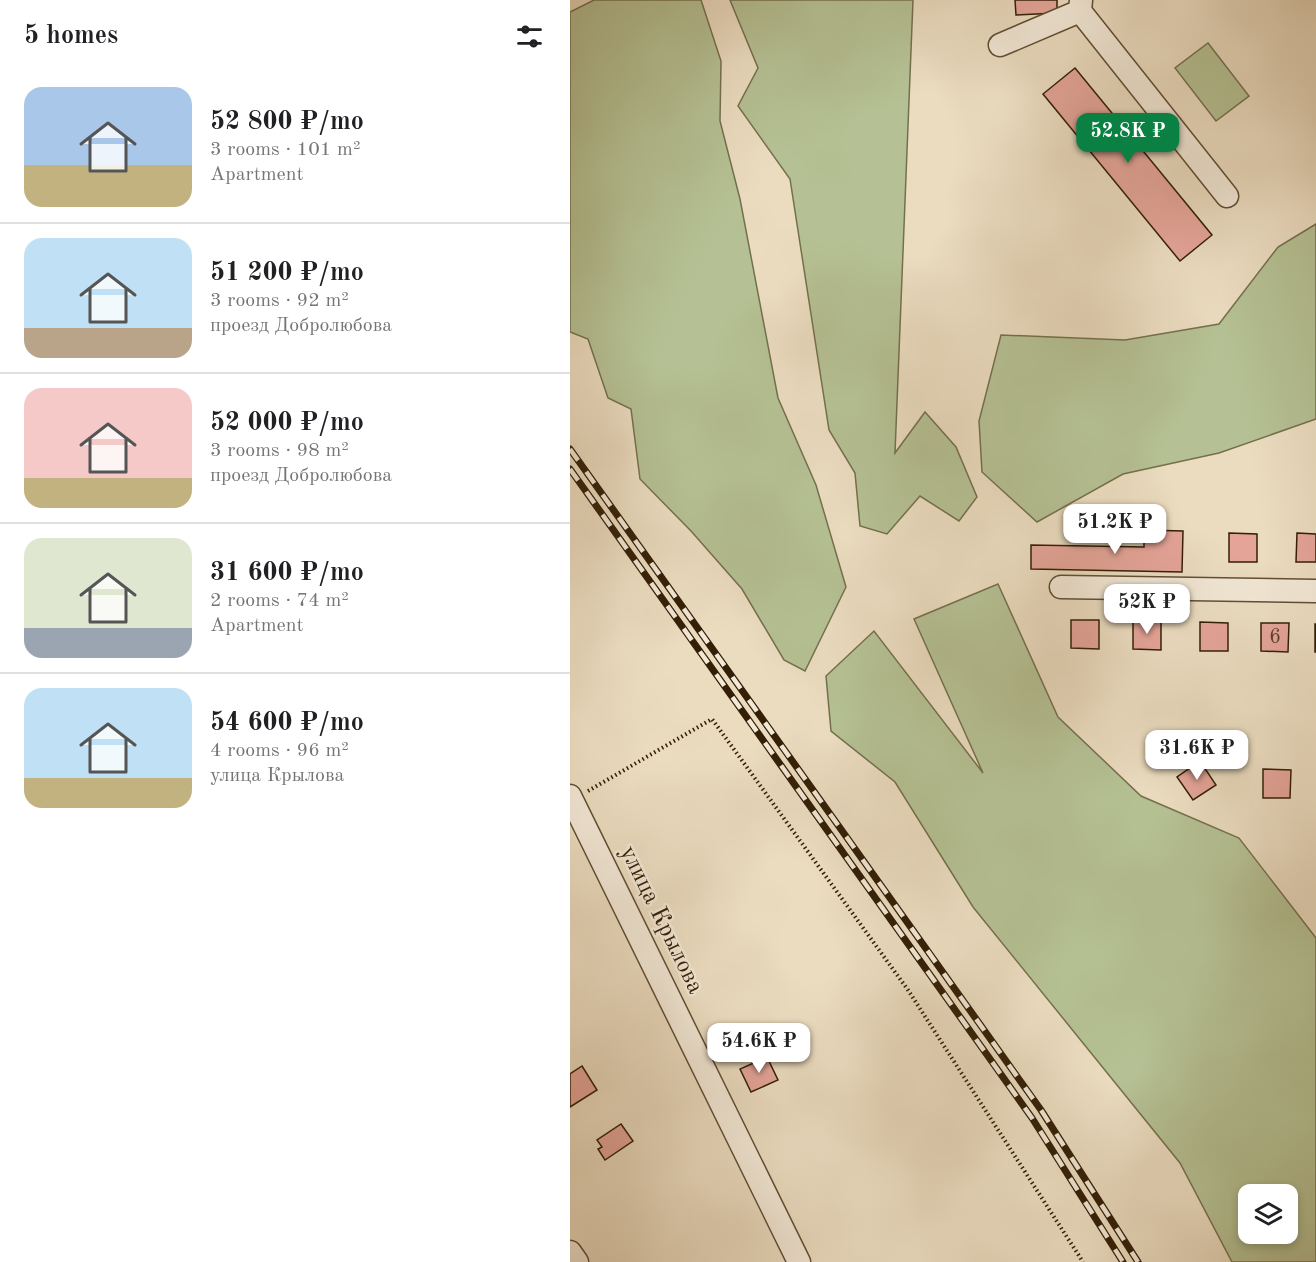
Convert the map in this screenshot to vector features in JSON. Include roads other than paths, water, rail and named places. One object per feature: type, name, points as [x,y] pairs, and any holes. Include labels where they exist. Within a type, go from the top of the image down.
[{"type":"street","points":[[1000,45],[1081,6],[1227,196]]},
{"type":"street","points":[[1061,587],[1316,591]]},
{"type":"street","name":"улица Крылова","points":[[571,798],[799,1262]]},
{"type":"street","points":[[570,1252],[577,1262]]},
{"type":"railway","points":[[570,449],[1041,1110],[1138,1262]]},
{"type":"railway","points":[[570,469],[1032,1118],[1123,1262]]}]
